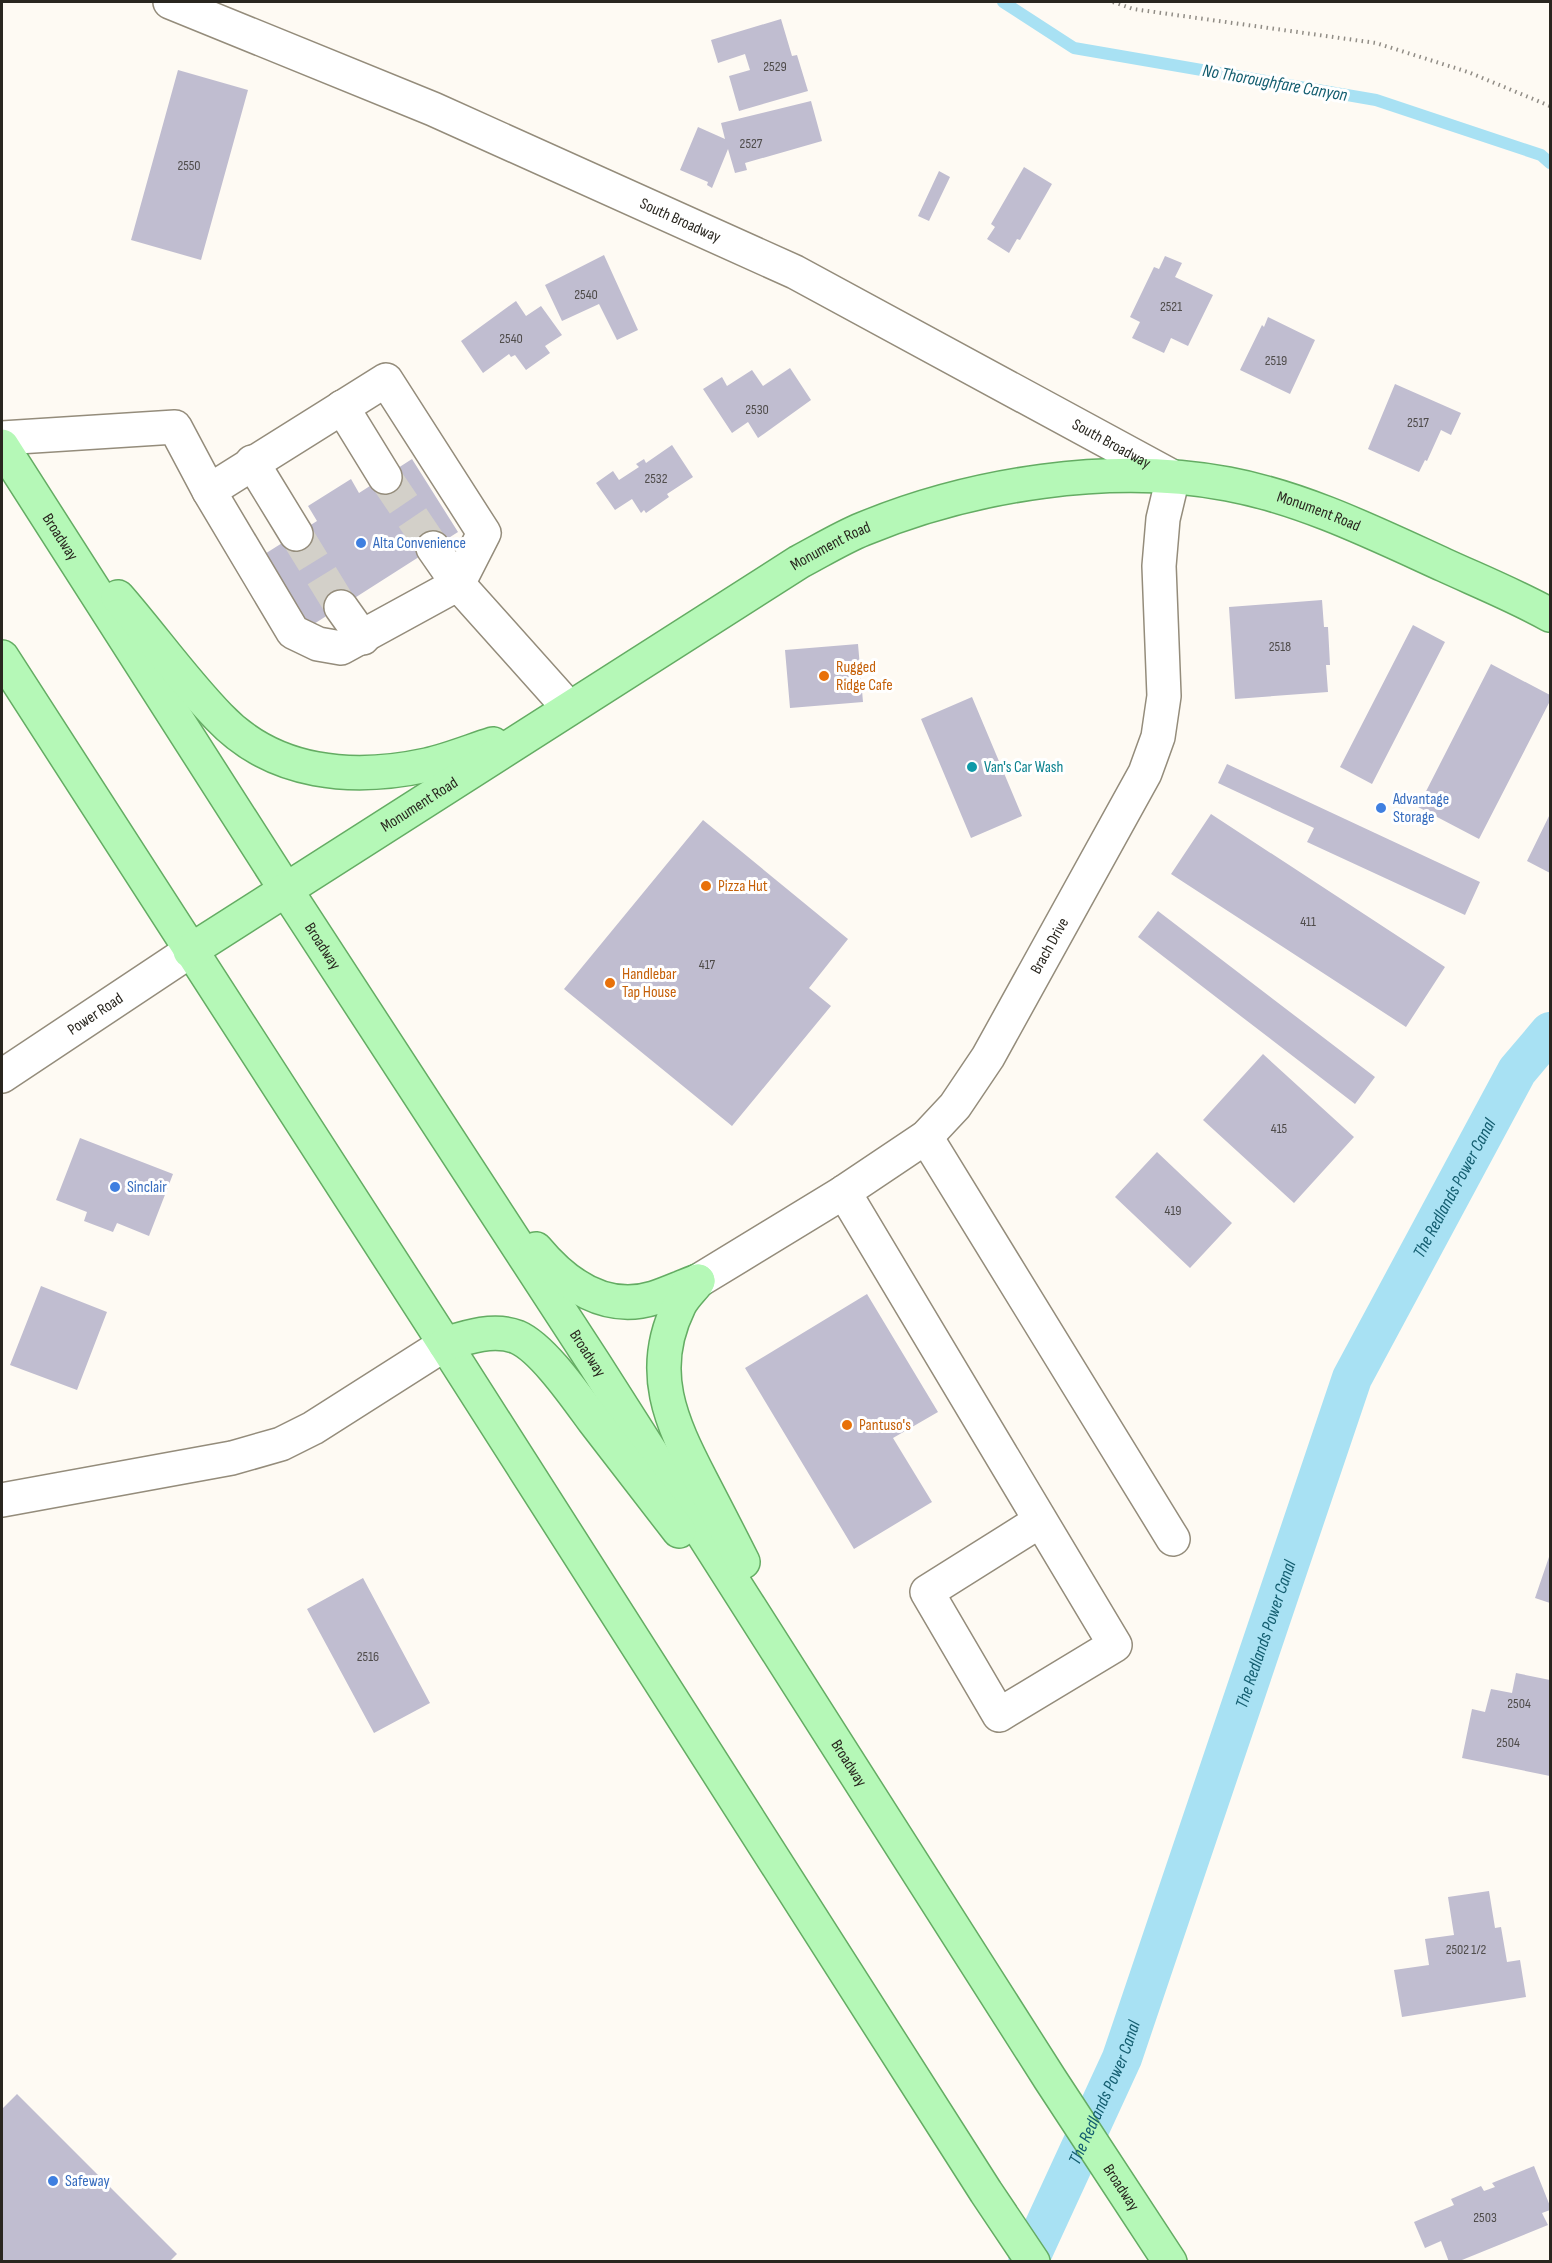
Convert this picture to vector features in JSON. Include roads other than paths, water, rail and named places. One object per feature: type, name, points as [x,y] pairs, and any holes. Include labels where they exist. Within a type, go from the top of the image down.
[{"type":"main road","name":"Broadway","points":[[2,446],[810,1701],[1050,2079],[1170,2262]]},
{"type":"main road","name":"Monument Road","points":[[190,951],[799,562],[862,529],[923,507],[984,492],[1049,481],[1111,477],[1173,477],[1229,484],[1289,501],[1356,524],[1551,615]]},
{"type":"main road","points":[[46,515],[143,625],[219,717],[248,742],[282,759],[314,770],[350,773],[389,772],[429,764],[532,732]]},
{"type":"main road","points":[[2,657],[1033,2262]]},
{"type":"main road","points":[[464,1162],[542,1256],[574,1286],[604,1300],[631,1302],[653,1298],[698,1281]]},
{"type":"main road","points":[[698,1281],[679,1304],[671,1326],[665,1351],[664,1380],[668,1405],[677,1433],[731,1537],[810,1701]]},
{"type":"main road","points":[[445,1344],[467,1337],[496,1333],[517,1337],[538,1352],[563,1381],[810,1701]]},
{"type":"street","name":"South Broadway","points":[[170,2],[433,109],[795,272],[1173,477]]},
{"type":"street","points":[[2,438],[175,427],[209,491],[293,632],[318,644],[341,648],[458,584],[484,533],[386,380],[209,491]]},
{"type":"street","points":[[342,407],[385,477]]},
{"type":"street","points":[[252,462],[296,534]]},
{"type":"street","name":"Brach Drive","points":[[698,1281],[844,1192],[926,1137],[955,1106],[988,1057],[1145,773],[1158,737],[1164,696],[1159,566],[1163,519],[1173,477]]},
{"type":"street","points":[[433,548],[458,584],[569,708]]},
{"type":"street","points":[[341,607],[363,638]]},
{"type":"street","name":"Power Road","points":[[2,1077],[190,951]]},
{"type":"street","points":[[926,1137],[1173,1539]]},
{"type":"street","points":[[844,1192],[1115,1645],[999,1715],[927,1592],[1040,1521]]},
{"type":"street","points":[[2,1500],[232,1458],[281,1444],[313,1428],[445,1344]]},
{"type":"waterway","name":"No Thoroughfare Canyon","points":[[1003,2],[1074,48],[1376,100],[1541,155],[1550,163]]},
{"type":"waterway","name":"The Redlands Power Canal","points":[[1028,2262],[1122,2058],[1352,1378],[1517,1071],[1550,1032]]},
{"type":"tunnel","points":[[385,477],[433,548]]},
{"type":"tunnel","points":[[296,534],[341,607]]},
{"type":"place","name":"Alta Convenience","points":[[361,543]]},
{"type":"place","name":"Rugged Ridge Cafe","points":[[824,676]]},
{"type":"place","name":"Van's Car Wash","points":[[972,767]]},
{"type":"place","name":"Advantage Storage","points":[[1381,808]]},
{"type":"place","name":"Pizza Hut","points":[[706,886]]},
{"type":"place","name":"Handlebar Tap House","points":[[610,983]]},
{"type":"place","name":"Sinclair","points":[[115,1187]]},
{"type":"place","name":"Pantuso's","points":[[847,1425]]},
{"type":"place","name":"Safeway","points":[[53,2181]]}]
